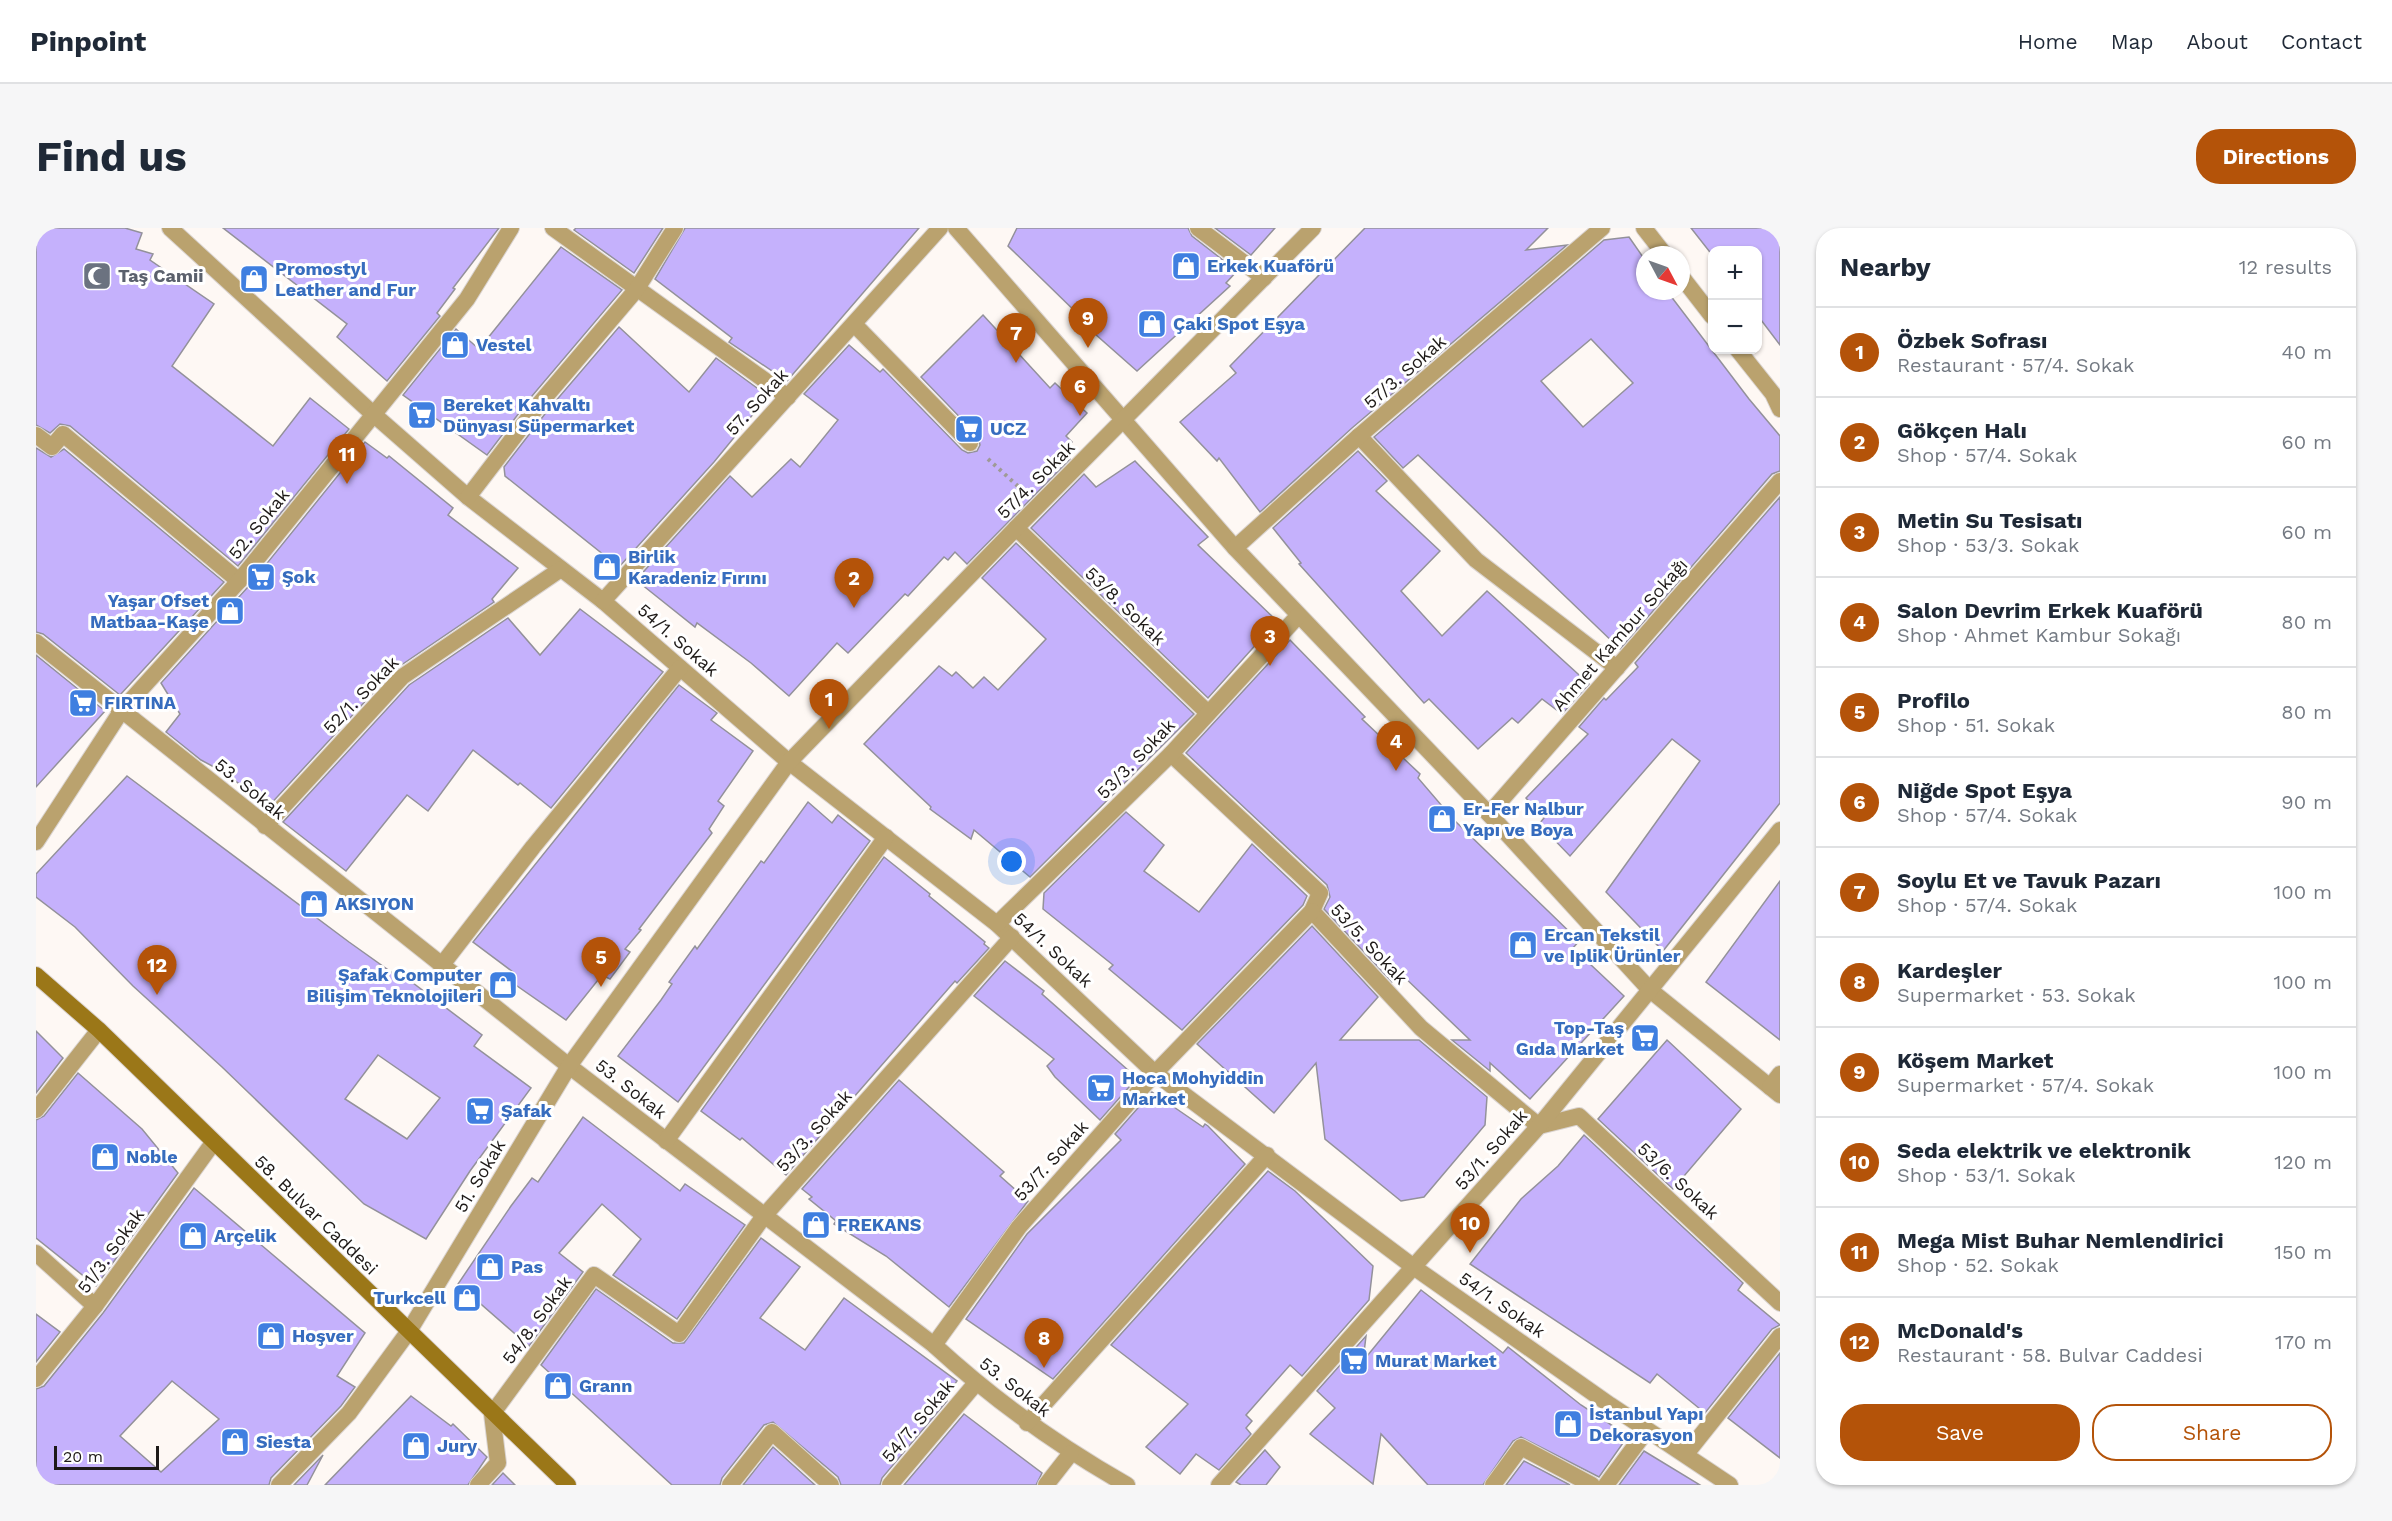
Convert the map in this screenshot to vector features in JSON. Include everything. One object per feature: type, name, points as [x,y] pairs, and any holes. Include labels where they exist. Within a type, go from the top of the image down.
[{"type":"main road","name":"58. Bulvar Caddesi","points":[[36,975],[99,1030],[492,1414],[568,1485]]},
{"type":"street","name":"52. Sokak","points":[[36,842],[122,710],[239,581],[466,298],[511,228]]},
{"type":"street","points":[[554,228],[636,290],[788,397]]},
{"type":"street","points":[[468,497],[540,403],[636,290],[675,228]]},
{"type":"street","name":"57. Sokak","points":[[603,601],[940,228]]},
{"type":"street","points":[[956,228],[1235,548],[1489,814],[1650,990],[1777,1085]]},
{"type":"street","points":[[1198,228],[1264,278]]},
{"type":"street","name":"57/4. Sokak","points":[[789,762],[1038,505],[1313,228]]},
{"type":"street","name":"57/3. Sokak","points":[[1235,548],[1359,436],[1602,228]]},
{"type":"street","points":[[1644,228],[1658,246]]},
{"type":"street","name":"54/1. Sokak","points":[[178,230],[372,413],[468,497],[603,601],[789,762],[997,924],[1155,1074],[1267,1155],[1415,1268],[1730,1485]]},
{"type":"street","points":[[1690,287],[1708,310]]},
{"type":"street","points":[[854,324],[969,443]]},
{"type":"street","points":[[1741,354],[1778,397]]},
{"type":"street","points":[[36,435],[52,447],[63,434],[239,581]]},
{"type":"street","points":[[1359,436],[1476,560],[1617,668]]},
{"type":"street","name":"Ahmet Kambur Sokağı","points":[[1489,814],[1780,481]]},
{"type":"street","name":"53/8. Sokak","points":[[1016,528],[1207,712]]},
{"type":"street","name":"52/1. Sokak","points":[[265,826],[402,677],[561,569]]},
{"type":"street","name":"53/3. Sokak","points":[[997,924],[1171,754],[1207,712],[1298,616]]},
{"type":"street","name":"53. Sokak","points":[[36,642],[441,966],[934,1345],[976,1383],[1027,1423],[1071,1453],[1127,1485]]},
{"type":"street","points":[[441,966],[533,847],[680,668]]},
{"type":"street","name":"53/5. Sokak","points":[[1171,754],[1320,893],[1312,910],[1421,1028],[1539,1126]]},
{"type":"street","name":"51. Sokak","points":[[279,1485],[349,1413],[409,1331],[569,1066],[789,762]]},
{"type":"street","name":"53/1. Sokak","points":[[1219,1485],[1415,1268],[1539,1126],[1780,830]]},
{"type":"street","points":[[666,1141],[886,837]]},
{"type":"street","name":"53/7. Sokak","points":[[934,1345],[1019,1227],[1155,1074],[1312,910]]},
{"type":"street","name":"53/3. Sokak","points":[[764,1216],[1012,937]]},
{"type":"street","points":[[36,1110],[99,1030]]},
{"type":"street","name":"53/6. Sokak","points":[[1539,1126],[1579,1116],[1780,1303]]},
{"type":"street","name":"51/3. Sokak","points":[[36,1378],[95,1306],[213,1143]]},
{"type":"street","points":[[1027,1423],[1267,1155]]},
{"type":"street","name":"54/8. Sokak","points":[[492,1414],[594,1275],[679,1334],[764,1216]]},
{"type":"street","points":[[36,1253],[95,1306]]},
{"type":"street","points":[[1686,1454],[1780,1336]]},
{"type":"street","name":"54/7. Sokak","points":[[890,1485],[976,1383]]},
{"type":"street","points":[[478,1485],[498,1463],[492,1414]]},
{"type":"street","points":[[1606,1485],[1647,1430]]},
{"type":"street","points":[[730,1485],[772,1432],[831,1485]]},
{"type":"street","points":[[1494,1485],[1521,1447],[1592,1485]]},
{"type":"street","points":[[1046,1485],[1071,1453]]},
{"type":"path","points":[[969,443],[1038,505]]},
{"type":"building","points":[[36,228],[125,228],[142,233],[136,249],[153,254],[150,260],[214,304],[172,366],[273,446],[310,398],[349,429],[238,566],[70,426],[60,424],[50,433],[36,425]]},
{"type":"building","points":[[223,228],[499,228],[453,288],[455,289],[437,313],[440,316],[387,381],[337,337],[347,324]]},
{"type":"building","points":[[576,228],[663,228],[634,273],[574,230]]},
{"type":"building","points":[[685,228],[919,228],[787,381],[729,342],[732,338],[655,279]]},
{"type":"building","points":[[1017,228],[1188,228],[1192,236],[1237,271],[1226,283],[1230,286],[1137,371],[1086,326],[1087,323],[1008,246]]},
{"type":"building","points":[[1215,228],[1275,228],[1251,255]]},
{"type":"building","points":[[1365,228],[1548,228],[1526,250],[1567,245],[1352,428],[1260,512],[1219,458],[1217,461],[1180,422],[1236,373],[1230,366]]},
{"type":"building","points":[[1691,228],[1780,228],[1780,345],[1762,321],[1762,246],[1708,246],[1708,250]]},
{"type":"building","points":[[1629,237],[1636,247],[1636,300],[1674,300],[1708,345],[1708,354],[1715,354],[1780,436],[1780,471],[1772,474],[1620,649],[1418,455],[1403,468],[1374,437],[1604,240]],"holes":[[[1591,339],[1633,383],[1583,427],[1541,381]]]},
{"type":"building","points":[[561,247],[622,290],[532,396],[487,455],[403,395],[456,329],[479,349]]},
{"type":"building","points":[[983,315],[1050,388],[1055,383],[1087,413],[1066,436],[1072,442],[1063,451],[1070,459],[967,564],[955,552],[948,560],[944,557],[908,596],[905,594],[848,653],[837,643],[789,696],[751,663],[697,623],[695,627],[636,580],[730,476],[752,497],[791,459],[800,467],[838,420],[804,394],[849,345],[880,372],[883,369],[962,450],[968,453],[977,451],[980,445],[978,436],[921,377]]},
{"type":"building","points":[[619,327],[689,392],[716,358],[768,396],[714,462],[619,567],[505,476],[504,467],[548,410]]},
{"type":"building","points":[[365,442],[387,458],[389,456],[453,508],[448,515],[518,568],[492,599],[494,602],[394,670],[267,808],[216,764],[214,767],[201,760],[166,732],[180,714],[161,683],[247,588]]},
{"type":"building","points":[[36,448],[51,457],[64,449],[224,582],[120,695],[43,634],[36,632]]},
{"type":"building","points":[[1358,451],[1387,481],[1376,491],[1440,551],[1401,591],[1442,636],[1487,591],[1589,684],[1562,714],[1542,699],[1518,723],[1512,718],[1478,749],[1429,699],[1424,703],[1299,564],[1301,563],[1273,528]]},
{"type":"building","points":[[1135,461],[1208,537],[1198,545],[1277,621],[1208,698],[1031,528],[1084,474],[1096,487]]},
{"type":"building","points":[[1780,497],[1780,803],[1663,951],[1606,892],[1700,761],[1672,739],[1570,856],[1539,824],[1544,818],[1526,798],[1588,734],[1579,727],[1604,698],[1606,700],[1638,667],[1635,663]]},
{"type":"building","points":[[1016,543],[1194,714],[1030,877],[974,830],[971,839],[930,809],[931,807],[864,744],[939,666],[952,676],[956,672],[973,688],[984,677],[998,690],[1046,639],[982,578]]},
{"type":"building","points":[[580,609],[663,672],[551,808],[473,750],[428,811],[407,795],[346,871],[283,822],[409,685],[508,618],[540,655]]},
{"type":"building","points":[[1290,640],[1365,717],[1362,719],[1420,774],[1418,778],[1454,820],[1579,941],[1573,948],[1624,996],[1530,1099],[1490,1063],[1490,1071],[1452,1040],[1470,1040],[1400,973],[1392,982],[1324,909],[1330,897],[1327,885],[1186,753]]},
{"type":"building","points":[[36,655],[105,711],[36,787]]},
{"type":"building","points":[[679,685],[717,713],[711,720],[753,751],[718,801],[724,806],[709,829],[712,833],[625,949],[630,952],[610,979],[602,975],[566,1020],[510,981],[513,972],[473,942]]},
{"type":"building","points":[[127,776],[349,942],[394,974],[397,971],[482,1035],[474,1046],[531,1088],[470,1171],[426,1239],[364,1204],[222,1067],[133,986],[75,927],[36,897],[36,874]],"holes":[[[378,1055],[440,1098],[407,1139],[345,1099]]]},
{"type":"building","points":[[808,802],[832,823],[838,815],[870,841],[678,1102],[618,1056],[661,1000],[672,984],[669,982],[695,946],[697,949],[761,861],[764,863]]},
{"type":"building","points":[[1126,812],[1164,845],[1144,871],[1199,912],[1252,844],[1307,896],[1303,905],[1182,1030],[1109,969],[1113,965],[1043,909],[1044,893]]},
{"type":"building","points":[[884,857],[930,894],[929,896],[985,942],[984,944],[989,948],[957,983],[955,981],[786,1175],[742,1138],[740,1140],[701,1111]]},
{"type":"building","points":[[1780,881],[1780,1040],[1706,982]]},
{"type":"building","points":[[1312,926],[1378,997],[1340,1040],[1419,1040],[1487,1097],[1485,1125],[1424,1197],[1401,1201],[1325,1139],[1316,1063],[1274,1113],[1197,1044]]},
{"type":"building","points":[[1005,961],[1044,991],[1042,994],[1137,1078],[1100,1120],[1055,1077],[1047,1066],[1054,1059],[974,996]]},
{"type":"building","points":[[36,1031],[63,1058],[36,1093]]},
{"type":"building","points":[[1667,1040],[1741,1109],[1673,1189],[1598,1119]]},
{"type":"building","points":[[78,1073],[142,1129],[178,1173],[96,1286],[36,1238],[36,1120],[44,1116]]},
{"type":"building","points":[[899,1080],[1004,1172],[1000,1176],[1028,1201],[949,1307],[886,1256],[834,1224],[836,1221],[809,1199],[812,1197],[802,1189]]},
{"type":"building","points":[[1152,1092],[1203,1127],[1205,1124],[1208,1126],[1245,1164],[1053,1379],[966,1319],[1027,1234],[1121,1140],[1115,1134]]},
{"type":"building","points":[[583,1117],[680,1191],[685,1184],[745,1225],[677,1319],[613,1275],[641,1239],[602,1204],[559,1253],[583,1272],[529,1346],[458,1284],[511,1206],[532,1178],[538,1182]]},
{"type":"building","points":[[1584,1135],[1743,1283],[1738,1290],[1780,1325],[1772,1329],[1705,1413],[1657,1374],[1650,1383],[1470,1264],[1521,1199],[1558,1166]]},
{"type":"building","points":[[1268,1171],[1295,1191],[1373,1266],[1369,1300],[1302,1376],[1290,1365],[1246,1415],[1252,1421],[1246,1428],[1251,1434],[1219,1470],[1196,1454],[1180,1474],[1146,1447],[1188,1404],[1111,1345]]},
{"type":"building","points":[[194,1188],[365,1333],[337,1376],[355,1387],[341,1406],[271,1478],[269,1485],[36,1485],[36,1389],[44,1386],[103,1313]],"holes":[[[172,1381],[219,1419],[161,1472],[120,1436]]]},
{"type":"building","points":[[761,1238],[800,1267],[760,1318],[805,1350],[844,1298],[957,1381],[944,1399],[947,1401],[882,1478],[880,1485],[841,1485],[838,1477],[773,1422],[764,1425],[722,1478],[720,1485],[672,1485],[541,1365],[596,1289],[673,1343],[684,1343]]},
{"type":"building","points":[[1421,1290],[1503,1353],[1508,1347],[1581,1405],[1628,1436],[1599,1477],[1521,1437],[1513,1441],[1483,1485],[1428,1485],[1381,1434],[1373,1484],[1310,1434],[1335,1408],[1317,1391],[1366,1336],[1363,1361]]},
{"type":"building","points":[[36,1314],[60,1332],[36,1362]]},
{"type":"building","points":[[1780,1353],[1780,1458],[1728,1418]]},
{"type":"building","points":[[411,1396],[451,1426],[453,1424],[487,1457],[468,1485],[325,1485]]},
{"type":"building","points":[[964,1414],[1042,1473],[1036,1485],[904,1485]]},
{"type":"building","points":[[773,1447],[815,1485],[743,1485]]},
{"type":"building","points":[[1265,1450],[1280,1467],[1266,1485],[1241,1485],[1236,1482]]},
{"type":"building","points":[[1644,1451],[1700,1485],[1619,1485]]},
{"type":"building","points":[[323,1455],[307,1485],[294,1485]]},
{"type":"building","points":[[1524,1461],[1570,1485],[1506,1485]]},
{"type":"building","points":[[503,1473],[515,1485],[492,1485]]},
{"type":"place","name":"Erkek Kuaförü","points":[[1186,266]]},
{"type":"place","name":"Taş Camii","points":[[97,276]]},
{"type":"place","name":"Promostyl Leather and Fur","points":[[254,279]]},
{"type":"place","name":"Çaki Spot Eşya","points":[[1152,324]]},
{"type":"place","name":"Vestel","points":[[455,345]]},
{"type":"place","name":"Köşem Market","points":[[1088,348]]},
{"type":"place","name":"Soylu Et ve Tavuk Pazarı","points":[[1016,363]]},
{"type":"place","name":"Bereket Kahvaltı Dünyası Süpermarket","points":[[422,415]]},
{"type":"place","name":"Niğde Spot Eşya","points":[[1080,416]]},
{"type":"place","name":"UCZ","points":[[969,429]]},
{"type":"place","name":"Mega Mist Buhar Nemlendirici","points":[[347,484]]},
{"type":"place","name":"Birlik Karadeniz Fırını","points":[[607,567]]},
{"type":"place","name":"Şok","points":[[261,577]]},
{"type":"place","name":"Gökçen Halı","points":[[854,608]]},
{"type":"place","name":"Yaşar Ofset Matbaa-Kaşe","points":[[230,611]]},
{"type":"place","name":"Metin Su Tesisatı","points":[[1270,666]]},
{"type":"place","name":"FIRTINA","points":[[83,703]]},
{"type":"place","name":"Özbek Sofrası","points":[[829,729]]},
{"type":"place","name":"Salon Devrim Erkek Kuaförü","points":[[1396,771]]},
{"type":"place","name":"Er-Fer Nalbur Yapı ve Boya","points":[[1442,819]]},
{"type":"place","name":"AKSIYON","points":[[314,904]]},
{"type":"place","name":"Ercan Tekstil ve Iplik Ürünler","points":[[1523,945]]},
{"type":"place","name":"Şafak Computer Bilişim Teknolojileri","points":[[503,985]]},
{"type":"place","name":"Profilo","points":[[601,987]]},
{"type":"place","name":"McDonald's","points":[[157,995]]},
{"type":"place","name":"Top-Taş Gıda Market","points":[[1645,1038]]},
{"type":"place","name":"Hoca Mohyiddin Market","points":[[1101,1088]]},
{"type":"place","name":"Şafak","points":[[480,1111]]},
{"type":"place","name":"Noble","points":[[105,1157]]},
{"type":"place","name":"FREKANS","points":[[816,1225]]},
{"type":"place","name":"Arçelik","points":[[193,1236]]},
{"type":"place","name":"Seda elektrik ve elektronik","points":[[1470,1253]]},
{"type":"place","name":"Pas","points":[[490,1267]]},
{"type":"place","name":"Turkcell","points":[[467,1298]]},
{"type":"place","name":"Hoşver","points":[[271,1336]]},
{"type":"place","name":"Murat Market","points":[[1354,1361]]},
{"type":"place","name":"Kardeşler","points":[[1044,1368]]},
{"type":"place","name":"Grann","points":[[558,1386]]},
{"type":"place","name":"İstanbul Yapı Dekorasyon","points":[[1568,1424]]},
{"type":"place","name":"Siesta","points":[[235,1442]]},
{"type":"place","name":"Jury","points":[[416,1446]]}]
